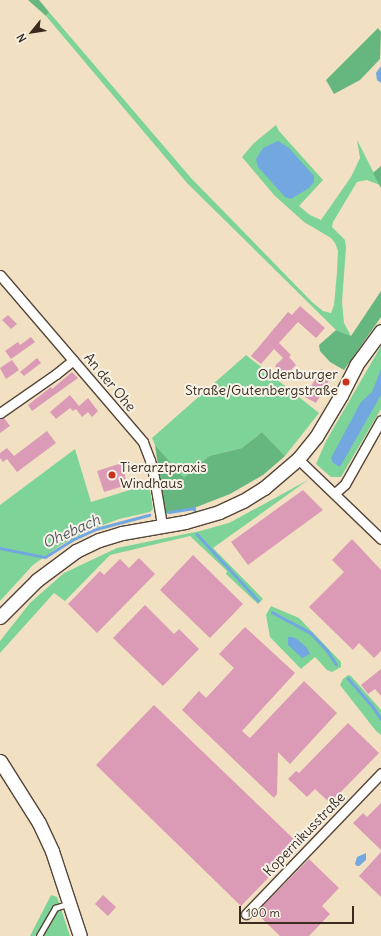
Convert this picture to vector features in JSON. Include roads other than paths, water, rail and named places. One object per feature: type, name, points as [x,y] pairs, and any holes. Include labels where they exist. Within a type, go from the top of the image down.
[{"type":"main road","points":[[0,617],[37,580],[76,551],[99,540],[122,533],[202,518],[243,501],[281,476],[298,459],[316,437],[341,395],[356,365],[381,331]]},
{"type":"main road","points":[[0,761],[39,823],[52,851],[80,936]]},
{"type":"street","name":"An der Ohe","points":[[0,275],[143,442],[154,477],[162,525]]},
{"type":"street","points":[[0,413],[73,360]]},
{"type":"street","points":[[335,493],[345,484],[381,420]]},
{"type":"street","points":[[298,459],[381,539]]},
{"type":"street","name":"Kopernikusstraße","points":[[246,914],[381,773]]},
{"type":"lane","points":[[39,936],[55,908],[69,903]]},
{"type":"water","points":[[381,66],[381,83],[377,80],[376,73]]},
{"type":"water","points":[[278,141],[289,148],[314,176],[314,182],[309,188],[291,199],[285,197],[258,167],[256,159],[263,148]]},
{"type":"water","points":[[381,369],[381,395],[340,467],[333,463],[331,458],[361,402],[372,392]]},
{"type":"water","points":[[288,637],[297,639],[307,648],[310,654],[302,658],[288,645]]},
{"type":"water","points":[[366,853],[366,860],[357,866],[355,864],[357,857]]},
{"type":"waterway","name":"Ohebach","points":[[169,512],[194,508],[195,511]]},
{"type":"waterway","name":"Ohebach","points":[[0,548],[45,557],[72,540],[96,529],[149,515]]},
{"type":"waterway","name":"Ohebach","points":[[197,534],[258,600]]},
{"type":"waterway","points":[[272,612],[311,633],[327,650],[336,664]]},
{"type":"waterway","points":[[348,678],[371,704],[381,719]]},
{"type":"place","name":"Oldenburger Straße/Gutenbergstraße","points":[[346,382]]},
{"type":"place","name":"Tierarztpraxis Windhaus","points":[[112,475]]}]
